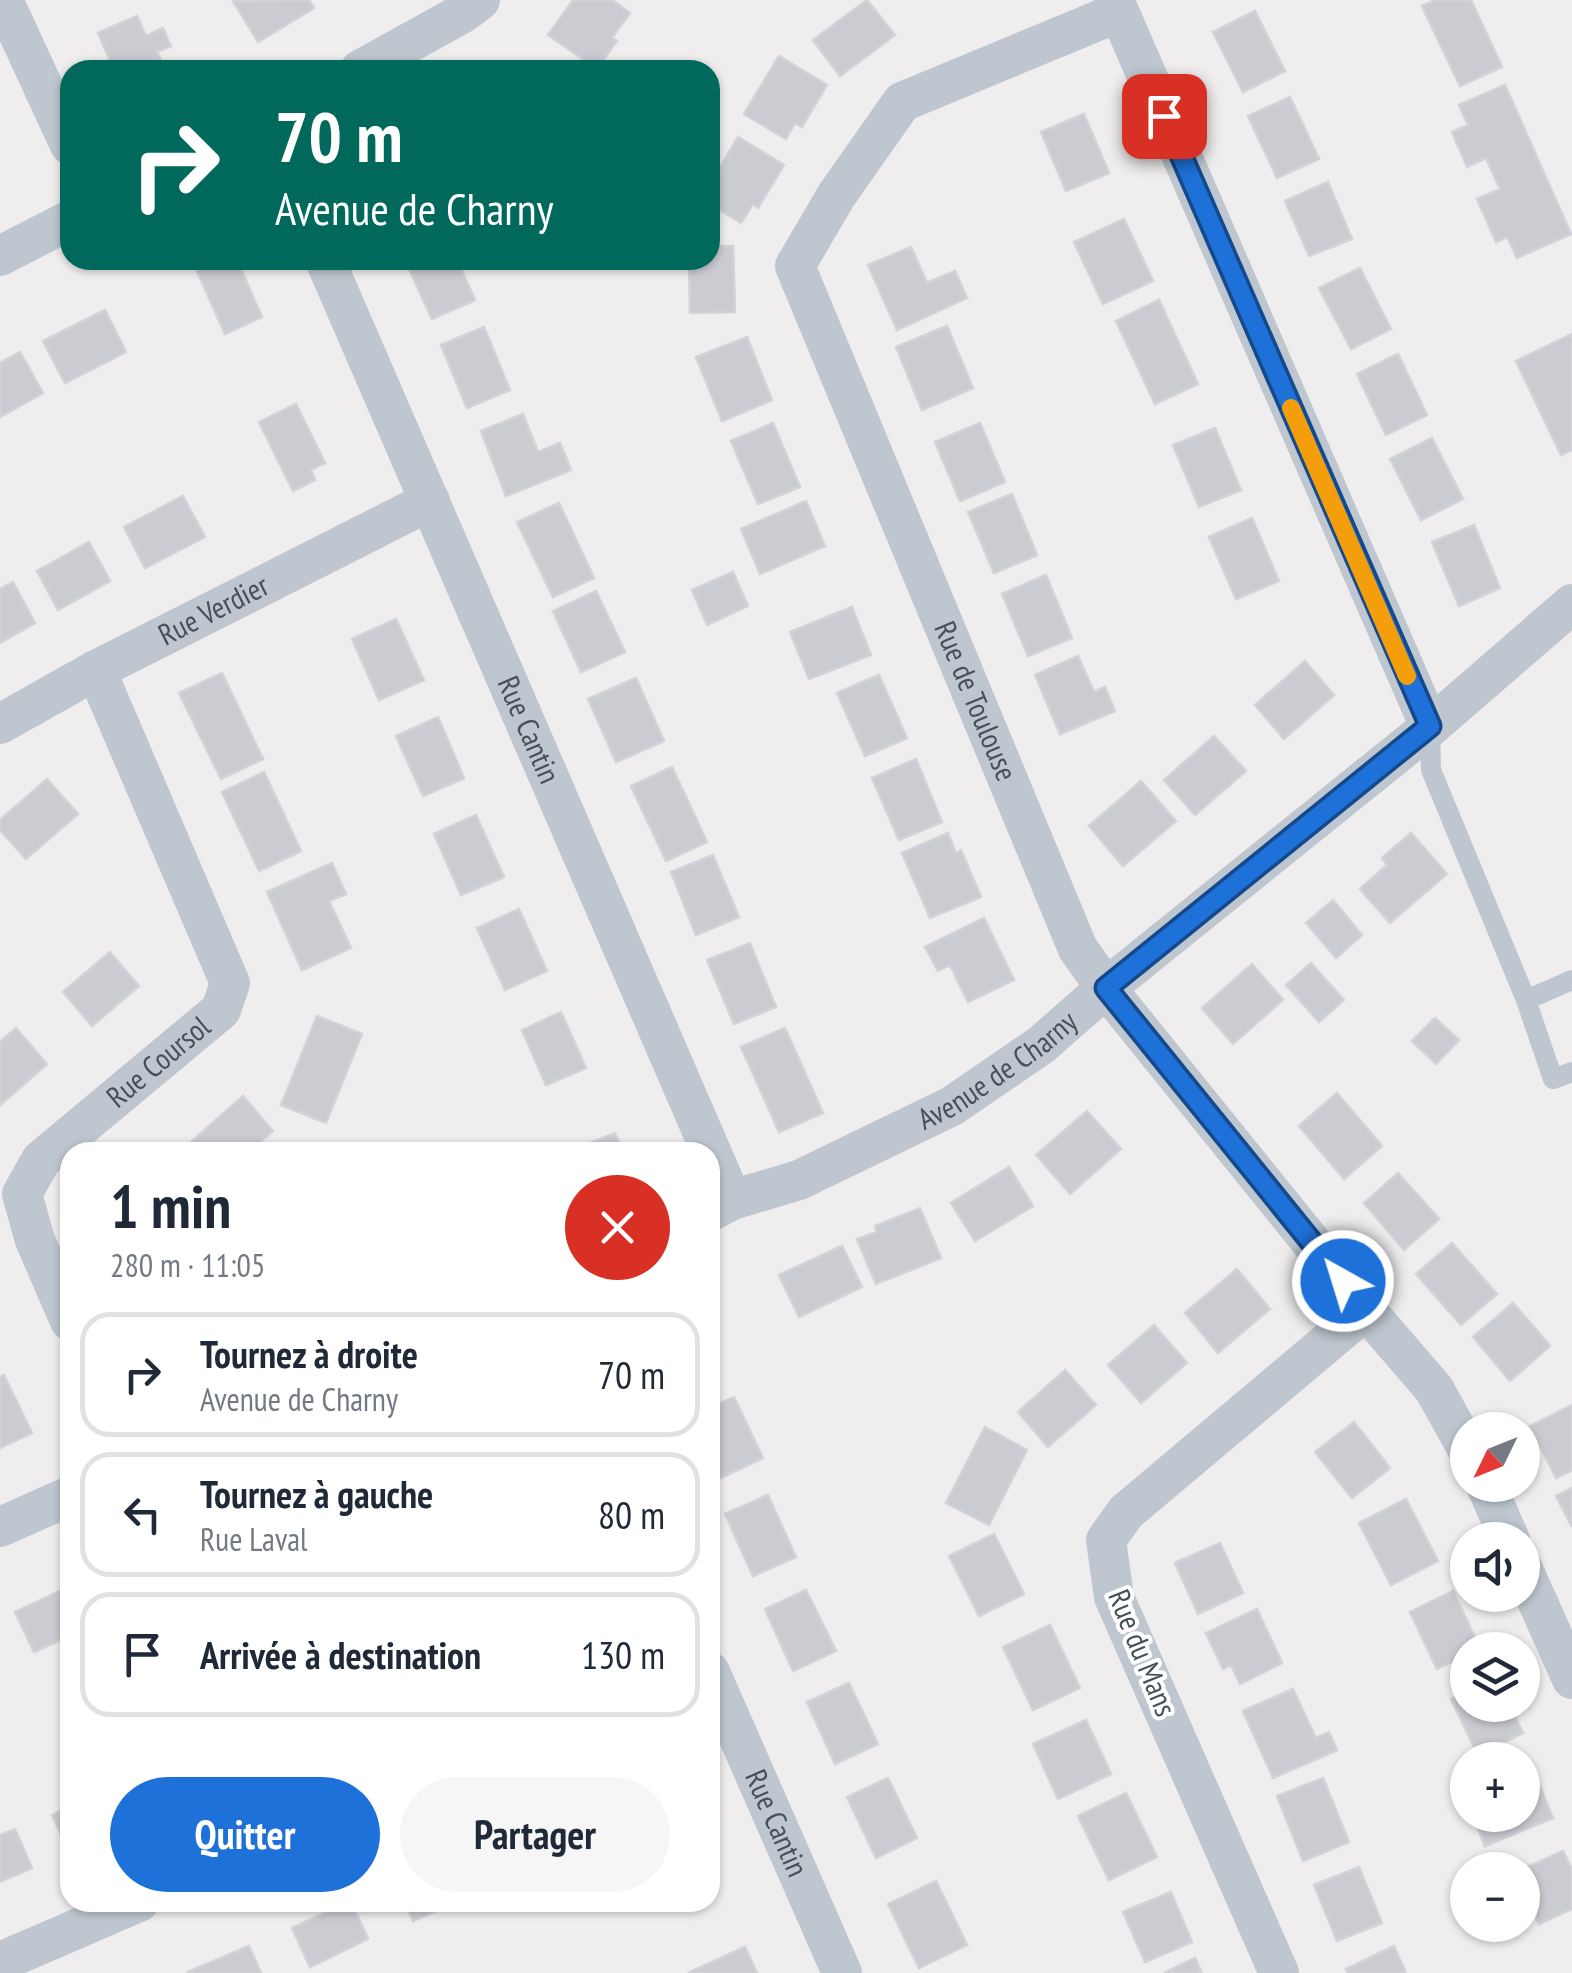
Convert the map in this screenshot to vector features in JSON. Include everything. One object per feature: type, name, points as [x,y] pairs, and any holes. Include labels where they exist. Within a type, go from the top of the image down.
[{"type":"street","points":[[2,0],[60,124]]},
{"type":"street","points":[[378,60],[480,0]]},
{"type":"street","points":[[1116,6],[1430,726]]},
{"type":"street","name":"Rue de Toulouse","points":[[1116,6],[902,102],[836,196],[795,266],[1078,950],[1366,1310],[1434,1388],[1450,1417]]},
{"type":"street","points":[[0,256],[60,225]]},
{"type":"street","name":"Rue Cantin","points":[[329,270],[430,501],[695,1142]]},
{"type":"street","name":"Rue Verdier","points":[[0,724],[96,670],[430,501]]},
{"type":"street","name":"Avenue de Charny","points":[[721,1206],[800,1180],[952,1106],[1041,1044],[1430,726],[1572,604]]},
{"type":"street","name":"Rue Coursol","points":[[63,1142],[221,1010],[230,984],[96,670]]},
{"type":"street","name":"Rue Coursol","points":[[60,1144],[41,1160],[22,1194],[35,1240],[60,1299]]},
{"type":"street","name":"Rue du Mans","points":[[1279,1973],[1114,1596],[1106,1540],[1126,1512],[1366,1310]]},
{"type":"street","points":[[0,1527],[60,1500]]},
{"type":"street","points":[[1540,1608],[1572,1679]]},
{"type":"street","name":"Rue Cantin","points":[[720,1695],[842,1973]]},
{"type":"street","points":[[0,1962],[116,1912]]},
{"type":"lane","points":[[1430,726],[1431,770],[1526,1000],[1553,1080],[1572,1072]]},
{"type":"lane","points":[[1526,1000],[1572,980]]},
{"type":"building","points":[[309,0],[314,8],[258,42],[233,1]]},
{"type":"building","points":[[573,0],[612,0],[630,13],[612,38],[617,41],[603,60],[584,60],[548,35]]},
{"type":"building","points":[[867,0],[895,35],[840,76],[813,40]]},
{"type":"building","points":[[1435,0],[1471,0],[1502,67],[1460,86],[1422,6]]},
{"type":"building","points":[[1255,11],[1285,71],[1243,92],[1213,32]]},
{"type":"building","points":[[137,16],[146,36],[163,28],[171,46],[157,52],[161,60],[110,60],[98,33]]},
{"type":"building","points":[[779,56],[827,85],[802,127],[795,123],[786,139],[744,114]]},
{"type":"building","points":[[1505,85],[1571,234],[1517,258],[1507,237],[1496,242],[1477,199],[1500,189],[1486,158],[1467,167],[1452,132],[1468,125],[1459,105]]},
{"type":"building","points":[[1290,97],[1319,159],[1277,178],[1248,116]]},
{"type":"building","points":[[1084,114],[1109,173],[1066,191],[1041,132]]},
{"type":"building","points":[[738,137],[784,165],[758,208],[753,204],[741,223],[720,210],[720,167]]},
{"type":"building","points":[[1328,182],[1352,239],[1309,256],[1285,201]]},
{"type":"building","points":[[1124,219],[1153,281],[1103,304],[1074,242]]},
{"type":"building","points":[[720,246],[733,246],[735,312],[690,313],[689,270],[720,270]]},
{"type":"building","points":[[911,247],[927,283],[955,271],[967,298],[897,330],[868,265]]},
{"type":"building","points":[[1360,268],[1391,329],[1351,349],[1319,288]]},
{"type":"building","points":[[196,270],[241,270],[262,317],[225,334]]},
{"type":"building","points":[[410,270],[462,270],[475,300],[432,319]]},
{"type":"building","points":[[1159,300],[1198,384],[1155,404],[1116,321]]},
{"type":"building","points":[[105,310],[126,352],[65,383],[43,341]]},
{"type":"building","points":[[947,326],[973,388],[922,410],[896,347]]},
{"type":"building","points":[[484,327],[510,390],[467,408],[441,345]]},
{"type":"building","points":[[1572,334],[1572,450],[1561,455],[1516,361]]},
{"type":"building","points":[[747,337],[772,400],[722,421],[696,357]]},
{"type":"building","points":[[20,352],[43,393],[0,417],[0,363]]},
{"type":"building","points":[[1398,354],[1427,415],[1386,435],[1357,374]]},
{"type":"building","points":[[296,404],[325,463],[311,470],[315,480],[293,491],[259,422]]},
{"type":"building","points":[[523,414],[538,452],[560,443],[571,470],[506,496],[481,431]]},
{"type":"building","points":[[773,423],[800,487],[758,504],[731,441]]},
{"type":"building","points":[[980,423],[1005,482],[960,501],[935,442]]},
{"type":"building","points":[[1215,428],[1241,490],[1199,507],[1173,445]]},
{"type":"building","points":[[1432,438],[1463,499],[1421,520],[1390,459]]},
{"type":"building","points":[[1012,494],[1037,555],[994,573],[968,512]]},
{"type":"building","points":[[183,496],[205,537],[145,568],[124,527]]},
{"type":"building","points":[[806,501],[825,546],[760,574],[741,529]]},
{"type":"building","points":[[559,503],[594,578],[553,597],[517,522]]},
{"type":"building","points":[[1252,518],[1279,581],[1236,599],[1209,537]]},
{"type":"building","points":[[1474,525],[1500,588],[1459,606],[1432,542]]},
{"type":"building","points":[[89,542],[110,581],[58,610],[37,571]]},
{"type":"building","points":[[733,572],[748,606],[707,625],[692,590]]},
{"type":"building","points":[[1046,575],[1072,638],[1028,656],[1002,594]]},
{"type":"building","points":[[13,582],[35,623],[0,643],[0,589]]},
{"type":"building","points":[[596,591],[625,652],[581,672],[553,611]]},
{"type":"building","points":[[852,607],[871,655],[809,679],[790,632]]},
{"type":"building","points":[[396,619],[424,680],[379,700],[352,639]]},
{"type":"building","points":[[1078,656],[1094,692],[1105,687],[1115,711],[1060,734],[1035,675]]},
{"type":"building","points":[[1305,661],[1334,695],[1284,739],[1255,705]]},
{"type":"building","points":[[222,673],[263,759],[221,779],[179,693]]},
{"type":"building","points":[[879,675],[907,738],[865,756],[837,693]]},
{"type":"building","points":[[636,678],[664,741],[616,762],[588,699]]},
{"type":"building","points":[[438,717],[464,778],[423,796],[396,736]]},
{"type":"building","points":[[1214,736],[1246,771],[1195,815],[1164,780]]},
{"type":"building","points":[[916,759],[942,822],[899,840],[872,778]]},
{"type":"building","points":[[672,767],[707,842],[666,861],[631,786]]},
{"type":"building","points":[[264,772],[301,851],[259,871],[222,792]]},
{"type":"building","points":[[47,779],[78,814],[26,859],[0,830],[0,820]]},
{"type":"building","points":[[1141,781],[1176,821],[1123,866],[1089,826]]},
{"type":"building","points":[[476,815],[504,877],[461,895],[434,834]]},
{"type":"building","points":[[948,833],[956,853],[961,850],[981,897],[930,918],[902,853]]},
{"type":"building","points":[[1411,833],[1447,874],[1390,923],[1360,889],[1387,865],[1382,858]]},
{"type":"building","points":[[713,855],[739,917],[696,935],[671,872]]},
{"type":"building","points":[[332,863],[346,894],[329,901],[351,948],[302,970],[267,892]]},
{"type":"building","points":[[1333,900],[1362,935],[1336,958],[1306,923]]},
{"type":"building","points":[[519,909],[547,971],[505,990],[477,928]]},
{"type":"building","points":[[984,918],[1014,980],[968,1002],[950,965],[938,971],[925,947]]},
{"type":"building","points":[[750,943],[776,1007],[734,1024],[707,960]]},
{"type":"building","points":[[110,952],[139,986],[92,1026],[63,992]]},
{"type":"building","points":[[1311,963],[1344,1000],[1319,1022],[1286,985]]},
{"type":"building","points":[[1252,964],[1283,1000],[1233,1044],[1202,1008]]},
{"type":"building","points":[[561,1012],[586,1068],[546,1085],[522,1030]]},
{"type":"building","points":[[317,1016],[362,1034],[326,1123],[281,1105]]},
{"type":"building","points":[[1435,1018],[1459,1040],[1436,1064],[1412,1041]]},
{"type":"building","points":[[16,1028],[47,1064],[0,1105],[0,1042]]},
{"type":"building","points":[[785,1028],[823,1113],[779,1132],[741,1047]]},
{"type":"building","points":[[1337,1093],[1382,1146],[1344,1179],[1299,1126]]},
{"type":"building","points":[[243,1096],[273,1131],[260,1142],[192,1141]]},
{"type":"building","points":[[1087,1111],[1121,1149],[1070,1194],[1036,1155]]},
{"type":"building","points":[[615,1133],[619,1142],[593,1142]]},
{"type":"building","points":[[1009,1167],[1033,1206],[975,1241],[951,1203]]},
{"type":"building","points":[[1398,1173],[1439,1219],[1404,1250],[1364,1203]]},
{"type":"building","points":[[920,1208],[941,1258],[876,1284],[857,1239],[877,1232],[875,1226]]},
{"type":"building","points":[[1452,1243],[1497,1294],[1461,1325],[1416,1274]]},
{"type":"building","points":[[842,1246],[862,1287],[799,1317],[779,1275]]},
{"type":"building","points":[[1237,1269],[1270,1309],[1218,1353],[1185,1313]]},
{"type":"building","points":[[1513,1303],[1550,1346],[1510,1381],[1473,1337]]},
{"type":"building","points":[[1154,1325],[1187,1363],[1141,1403],[1108,1365]]},
{"type":"building","points":[[1065,1370],[1096,1405],[1048,1447],[1018,1412]]},
{"type":"building","points":[[4,1375],[32,1433],[0,1448],[0,1377]]},
{"type":"building","points":[[734,1397],[763,1458],[720,1478],[720,1403]]},
{"type":"building","points":[[1572,1405],[1572,1470],[1556,1478],[1540,1446],[1540,1421]]},
{"type":"building","points":[[1354,1422],[1390,1468],[1352,1498],[1315,1452]]},
{"type":"building","points":[[985,1427],[1027,1450],[989,1525],[946,1503]]},
{"type":"building","points":[[1572,1488],[1572,1527],[1556,1496]]},
{"type":"building","points":[[768,1495],[796,1557],[753,1576],[725,1514]]},
{"type":"building","points":[[1406,1499],[1438,1561],[1391,1585],[1359,1523]]},
{"type":"building","points":[[994,1534],[1024,1594],[979,1616],[949,1556]]},
{"type":"building","points":[[1220,1543],[1243,1593],[1198,1614],[1175,1563]]},
{"type":"building","points":[[806,1590],[836,1651],[793,1671],[765,1609]]},
{"type":"building","points":[[60,1591],[60,1640],[34,1652],[15,1612]]},
{"type":"building","points":[[1450,1592],[1450,1612],[1463,1612],[1472,1632],[1450,1632],[1450,1663],[1437,1669],[1410,1612]]},
{"type":"building","points":[[1257,1609],[1282,1663],[1240,1684],[1231,1665],[1223,1669],[1206,1633]]},
{"type":"building","points":[[1050,1625],[1080,1688],[1033,1710],[1003,1647]]},
{"type":"building","points":[[849,1683],[878,1744],[835,1764],[807,1702]]},
{"type":"building","points":[[1293,1689],[1316,1738],[1329,1732],[1337,1750],[1273,1778],[1243,1711]]},
{"type":"building","points":[[1086,1720],[1111,1774],[1058,1799],[1033,1744]]},
{"type":"building","points":[[1462,1722],[1518,1722],[1523,1733],[1505,1742],[1472,1742]]},
{"type":"building","points":[[888,1778],[917,1838],[876,1858],[847,1797]]},
{"type":"building","points":[[1323,1778],[1349,1842],[1303,1861],[1277,1796]]},
{"type":"building","points":[[1540,1787],[1553,1818],[1540,1823]]},
{"type":"building","points":[[1126,1793],[1157,1857],[1109,1880],[1078,1816]]},
{"type":"building","points":[[60,1811],[60,1832],[52,1815]]},
{"type":"building","points":[[15,1829],[32,1868],[0,1882],[0,1835]]},
{"type":"building","points":[[1480,1832],[1519,1832],[1485,1846]]},
{"type":"building","points":[[1563,1851],[1572,1870],[1572,1909],[1540,1924],[1540,1861]]},
{"type":"building","points":[[1359,1867],[1382,1923],[1337,1941],[1314,1885]]},
{"type":"building","points":[[936,1881],[967,1945],[919,1968],[888,1904]]},
{"type":"building","points":[[1171,1892],[1192,1942],[1145,1962],[1123,1912]]},
{"type":"building","points":[[326,1912],[356,1912],[368,1939],[310,1967],[292,1928]]},
{"type":"building","points":[[409,1912],[433,1912],[413,1921]]},
{"type":"building","points":[[249,1946],[261,1973],[188,1972]]},
{"type":"building","points":[[1394,1946],[1406,1973],[1348,1973],[1346,1969]]},
{"type":"building","points":[[745,1947],[757,1973],[688,1973]]},
{"type":"building","points":[[1195,1958],[1202,1973],[1164,1973]]},
{"type":"slow traffic","points":[[1291,408],[1407,676]]},
{"type":"route","points":[[1164,116],[1430,726],[1106,988],[1343,1281]]}]
